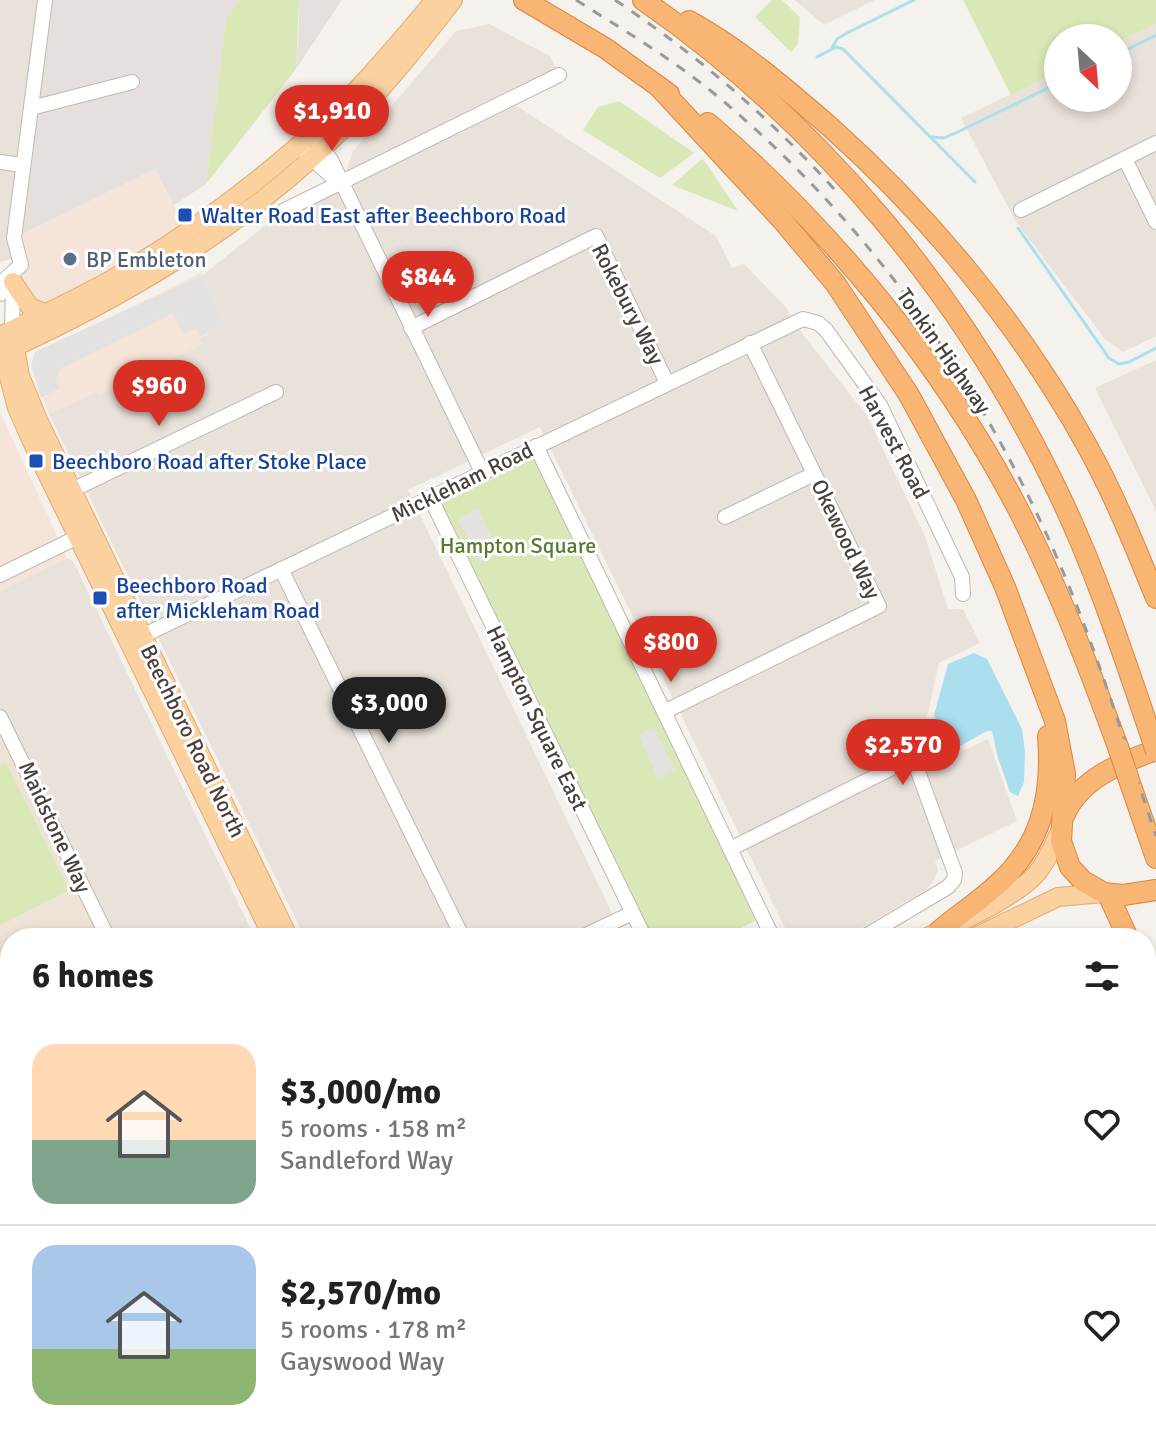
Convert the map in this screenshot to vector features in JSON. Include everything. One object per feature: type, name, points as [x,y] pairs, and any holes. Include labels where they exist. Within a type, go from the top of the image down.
[{"type":"highway","name":"Tonkin Highway","points":[[524,0],[605,48],[699,115],[768,176],[832,244],[926,362],[983,449],[1017,509],[1075,635],[1156,858]]},
{"type":"highway","name":"Tonkin Highway","points":[[643,0],[734,70],[812,143],[884,222],[950,307],[1008,396],[1058,491],[1100,589],[1154,745]]},
{"type":"highway","points":[[652,0],[706,30],[798,99],[905,199],[984,291],[1044,374],[1086,444],[1137,548],[1156,598]]},
{"type":"highway","points":[[659,87],[782,220],[835,283],[909,395],[966,500],[1005,587],[1050,706],[1065,774],[1062,845],[1070,867],[1086,884],[1106,893],[1123,895],[1156,890]]},
{"type":"highway","points":[[941,928],[991,890],[1016,865],[1044,813],[1049,790],[1049,754],[1034,669]]},
{"type":"highway","points":[[1062,825],[1072,800],[1085,786],[1154,745]]},
{"type":"highway","points":[[1106,893],[1123,928]]},
{"type":"main road","points":[[5,344],[119,294],[189,254],[257,204],[311,147],[435,0]]},
{"type":"main road","points":[[5,344],[46,314],[118,276],[190,232],[311,147],[411,55],[453,0]]},
{"type":"main road","points":[[8,283],[30,307],[46,314]]},
{"type":"main road","name":"Beechboro Road North","points":[[5,344],[15,402],[65,494],[284,928]]},
{"type":"main road","name":"Beechboro Road North","points":[[5,344],[65,494]]},
{"type":"main road","points":[[0,384],[15,402]]},
{"type":"main road","name":"Beechboro Road North","points":[[136,639],[268,928]]},
{"type":"main road","points":[[946,928],[1031,879],[1047,860],[1062,825]]},
{"type":"main road","points":[[993,928],[1045,902],[1072,895],[1106,893]]},
{"type":"street","name":"Beechboro Road North","points":[[5,344],[8,283],[21,265],[14,238],[45,0]]},
{"type":"street","points":[[283,211],[559,75]]},
{"type":"street","points":[[31,108],[132,82]]},
{"type":"street","points":[[1021,210],[1156,143]]},
{"type":"street","points":[[311,147],[331,160],[482,472]]},
{"type":"street","points":[[1125,159],[1156,222]]},
{"type":"street","points":[[0,162],[22,165]]},
{"type":"street","name":"Rokebury Way","points":[[411,328],[596,236],[667,383]]},
{"type":"street","name":"Mickleham Road","points":[[136,639],[794,321]]},
{"type":"street","name":"Harvest Road","points":[[794,321],[811,321],[826,330],[880,405],[962,577],[963,594]]},
{"type":"street","name":"Okewood Way","points":[[664,712],[879,606],[750,343]]},
{"type":"street","points":[[65,494],[276,392]]},
{"type":"street","points":[[536,446],[768,928]]},
{"type":"street","points":[[725,517],[814,474]]},
{"type":"street","name":"Hampton Square East","points":[[430,497],[640,928]]},
{"type":"street","points":[[0,575],[84,534]]},
{"type":"street","points":[[281,569],[458,928]]},
{"type":"street","name":"Maidstone Way","points":[[0,717],[103,928]]},
{"type":"street","points":[[730,849],[902,763],[910,762],[916,766],[955,873],[954,880],[948,887],[879,928]]},
{"type":"street","points":[[601,928],[632,913]]},
{"type":"shaded area","points":[[0,0],[45,0],[11,259],[0,262]]},
{"type":"shaded area","points":[[45,0],[240,0],[226,19],[206,184],[174,205],[155,169],[14,238]]},
{"type":"shaded area","points":[[299,0],[342,0],[296,69],[299,21]]},
{"type":"shaded area","points":[[795,0],[875,0],[824,25]]},
{"type":"shaded area","points":[[489,24],[550,56],[559,75],[509,101],[716,236],[732,268],[744,264],[785,306],[802,333],[867,416],[925,536],[948,609],[963,609],[980,643],[939,663],[920,748],[929,767],[988,739],[1017,821],[935,861],[938,870],[927,889],[861,928],[785,928],[540,427],[408,490],[619,928],[300,928],[49,414],[97,392],[99,395],[225,324],[203,275],[283,211],[341,185],[353,151],[456,31]]},
{"type":"shaded area","points":[[1156,24],[1156,336],[1123,352],[1105,339],[1016,222],[961,118],[1044,79],[1044,112],[1132,112],[1132,35]]},
{"type":"shaded area","points":[[155,169],[186,228],[46,314],[10,273],[14,238]]},
{"type":"shaded area","points":[[201,272],[225,325],[200,336],[203,344],[99,396],[97,392],[49,414],[31,365],[35,352]]},
{"type":"shaded area","points":[[203,275],[225,325],[200,337],[196,329],[184,334],[173,313],[60,369],[56,379],[60,388],[41,398],[31,365],[35,352]]},
{"type":"shaded area","points":[[1156,360],[1156,511],[1095,388]]},
{"type":"shaded area","points":[[0,412],[67,558],[0,591]]},
{"type":"shaded area","points":[[478,509],[500,553],[480,563],[458,519]]},
{"type":"shaded area","points":[[67,558],[73,561],[250,928],[103,928],[0,717],[0,591]]},
{"type":"shaded area","points":[[0,717],[103,928],[0,928]]},
{"type":"shaded area","points":[[654,727],[675,770],[658,778],[638,735]]},
{"type":"green space","points":[[240,0],[299,0],[296,69],[206,184],[226,19]]},
{"type":"green space","points":[[772,0],[782,0],[800,17],[798,44],[791,52],[755,17]]},
{"type":"green space","points":[[963,0],[1156,0],[1156,24],[1132,35],[1132,24],[1044,24],[1044,79],[1011,95]]},
{"type":"green space","points":[[619,101],[694,153],[660,178],[583,130],[598,107]]},
{"type":"green space","points":[[702,159],[706,163],[738,211],[672,185]]},
{"type":"green space","name":"Hampton Square","points":[[536,446],[763,917],[740,928],[640,928],[430,497]]},
{"type":"green space","points":[[6,763],[69,890],[0,925],[0,766]]},
{"type":"water","points":[[974,653],[987,659],[1022,729],[1024,782],[1018,796],[1010,792],[992,731],[953,750],[947,747],[934,715],[948,664]]},
{"type":"waterway","points":[[832,48],[837,39],[847,33],[914,0]]},
{"type":"waterway","points":[[1132,47],[1156,35]]},
{"type":"waterway","points":[[817,57],[836,47],[843,49],[975,182]]},
{"type":"waterway","points":[[931,137],[944,138],[1044,90]]},
{"type":"waterway","points":[[1018,228],[1109,358],[1119,364],[1129,362],[1156,348]]},
{"type":"railway","points":[[576,0],[695,79],[769,142],[823,196],[873,253],[919,313],[961,376],[1035,509],[1091,642],[1156,836]]},
{"type":"railway","points":[[615,0],[731,88],[835,190]]},
{"type":"place","name":"Walter Road East after Beechboro Road","points":[[185,215]]},
{"type":"place","name":"BP Embleton","points":[[70,259]]},
{"type":"place","name":"Beechboro Road after Stoke Place","points":[[36,461]]},
{"type":"place","name":"Beechboro Road after Mickleham Road","points":[[100,598]]}]
